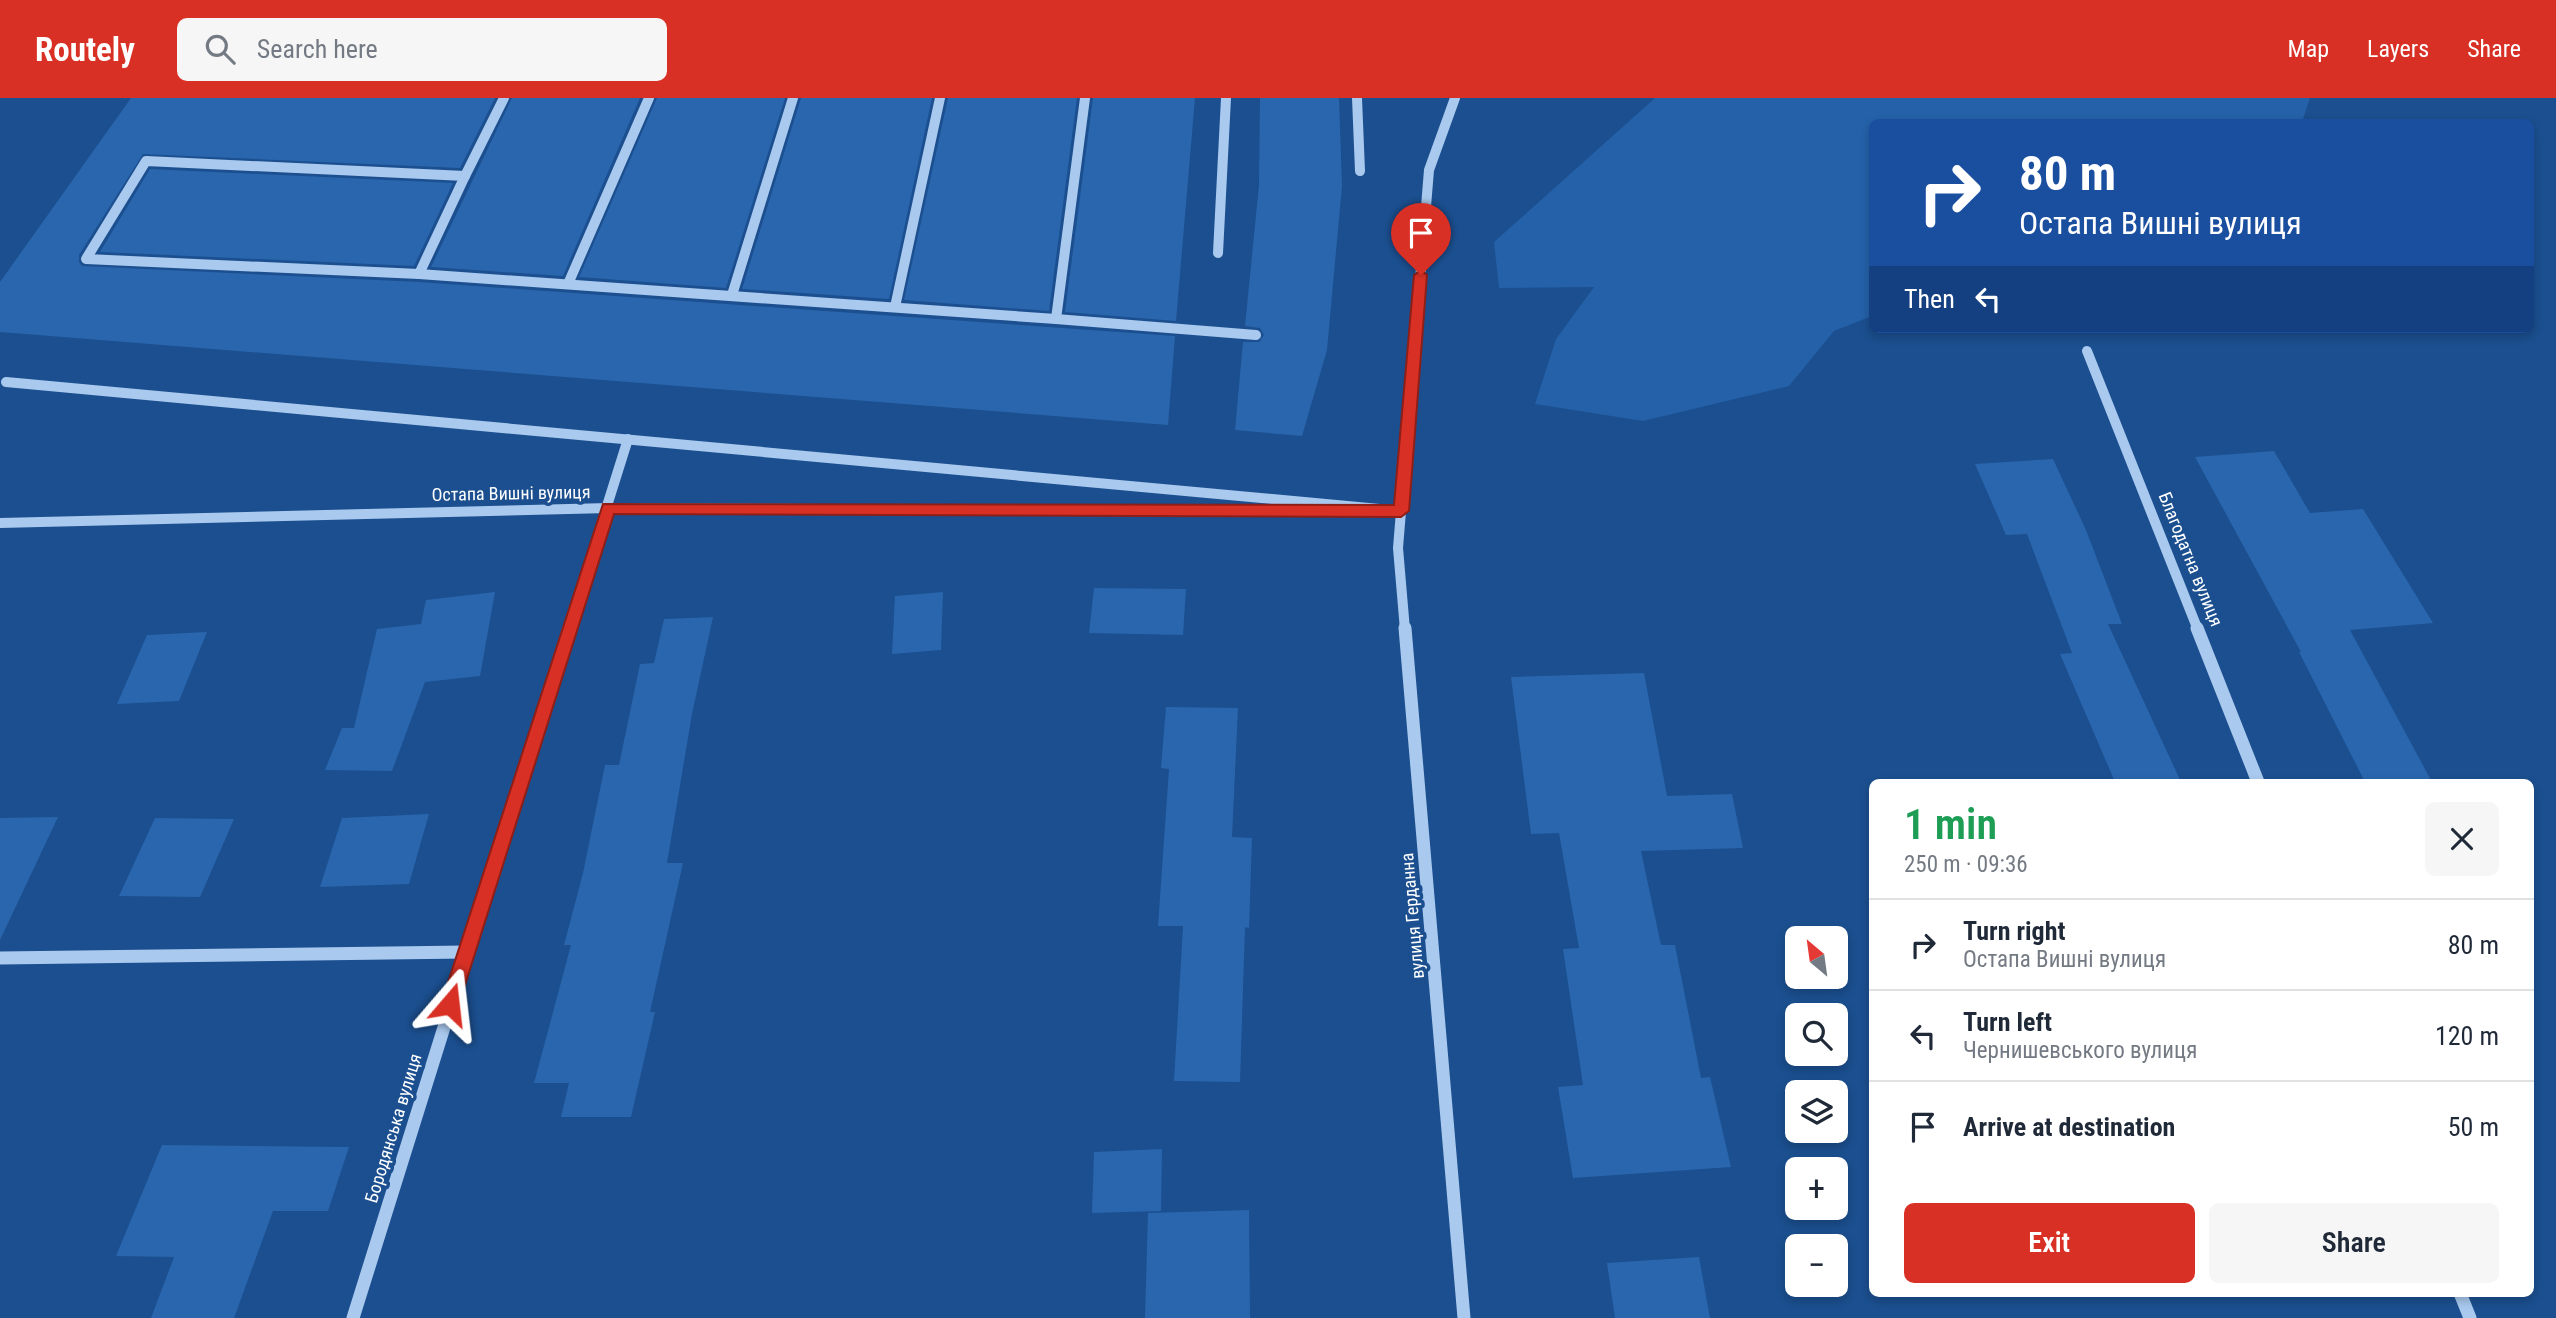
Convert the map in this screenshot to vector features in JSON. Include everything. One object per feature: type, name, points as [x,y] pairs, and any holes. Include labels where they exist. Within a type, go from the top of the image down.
[{"type":"street","points":[[419,274],[504,98]]},
{"type":"street","points":[[568,284],[649,98]]},
{"type":"street","points":[[732,295],[793,98]]},
{"type":"street","points":[[895,307],[940,98]]},
{"type":"street","points":[[1056,319],[1085,98]]},
{"type":"street","points":[[1218,253],[1226,98]]},
{"type":"street","points":[[1357,98],[1360,172]]},
{"type":"street","points":[[6,382],[1401,511],[1429,170],[1455,98]]},
{"type":"street","points":[[465,176],[145,161],[86,259],[419,274],[1256,335]]},
{"type":"street","name":"Благодатна вулиця","points":[[2087,351],[2257,779]]},
{"type":"street","points":[[609,508],[628,439]]},
{"type":"street","name":"Остапа Вишні вулиця","points":[[0,523],[609,508],[1401,511]]},
{"type":"street","name":"Бородянська вулиця","points":[[353,1318],[466,952],[609,508]]},
{"type":"street","name":"вулиця Герданна","points":[[1401,511],[1398,548],[1464,1318]]},
{"type":"street","points":[[0,958],[466,952]]},
{"type":"street","points":[[2462,1297],[2470,1318]]},
{"type":"shaded area","points":[[1655,98],[2310,98],[2303,119],[1869,119],[1869,317],[1834,331],[1789,386],[1643,421],[1535,404],[1556,339],[1594,287],[1499,288],[1494,242]]},
{"type":"building","points":[[131,98],[495,98],[460,168],[143,154],[79,255],[82,266],[419,282],[1175,336],[1168,425],[0,332],[0,282]]},
{"type":"building","points":[[512,98],[640,98],[563,276],[431,267]]},
{"type":"building","points":[[657,98],[785,98],[726,288],[579,277]]},
{"type":"building","points":[[801,98],[932,98],[889,299],[742,289]]},
{"type":"building","points":[[948,98],[1077,98],[1049,311],[904,300]]},
{"type":"building","points":[[1093,98],[1195,98],[1176,321],[1065,312]]},
{"type":"building","points":[[1260,98],[1339,98],[1342,186],[1327,350],[1302,436],[1235,430],[1243,342],[1259,342],[1264,335],[1260,328],[1245,326],[1259,185]]},
{"type":"building","points":[[150,169],[453,183],[414,266],[100,252]]},
{"type":"building","points":[[2274,451],[2310,513],[2363,509],[2433,623],[2350,630],[2430,779],[2363,779],[2301,652],[2195,457]]},
{"type":"building","points":[[2053,459],[2086,530],[2122,624],[2108,624],[2180,779],[2114,779],[2060,654],[2072,653],[2027,534],[2006,535],[1975,464]]},
{"type":"building","points":[[1094,588],[1186,589],[1183,635],[1089,633]]},
{"type":"building","points":[[495,592],[480,676],[425,682],[392,771],[325,770],[342,728],[354,728],[377,629],[421,624],[426,600]]},
{"type":"building","points":[[943,592],[941,650],[892,654],[895,596]]},
{"type":"building","points":[[713,617],[692,714],[667,863],[683,863],[650,1012],[655,1012],[631,1117],[561,1117],[569,1083],[534,1083],[571,945],[564,945],[583,873],[605,765],[619,765],[640,664],[654,663],[664,619]]},
{"type":"building","points":[[207,632],[179,701],[117,704],[147,635]]},
{"type":"building","points":[[1644,673],[1667,796],[1732,794],[1743,848],[1641,851],[1661,945],[1675,945],[1701,1078],[1710,1077],[1731,1167],[1573,1178],[1558,1087],[1583,1085],[1563,949],[1579,948],[1559,833],[1531,834],[1511,677]]},
{"type":"building","points":[[1166,707],[1238,708],[1232,837],[1252,838],[1249,928],[1245,927],[1240,1082],[1174,1081],[1183,926],[1158,926],[1169,769],[1161,768]]},
{"type":"building","points":[[429,814],[409,884],[320,887],[342,818]]},
{"type":"building","points":[[58,817],[0,940],[0,818]]},
{"type":"building","points":[[155,818],[234,819],[200,897],[119,896]]},
{"type":"building","points":[[162,1145],[349,1147],[328,1211],[273,1211],[234,1318],[151,1318],[174,1257],[116,1256]]},
{"type":"building","points":[[1162,1149],[1161,1211],[1092,1213],[1094,1152]]},
{"type":"building","points":[[1249,1210],[1250,1318],[1145,1318],[1148,1213]]},
{"type":"building","points":[[1699,1257],[1710,1318],[1615,1318],[1607,1263]]},
{"type":"route","points":[[450,1004],[609,508],[1401,511],[1421,275]]}]
